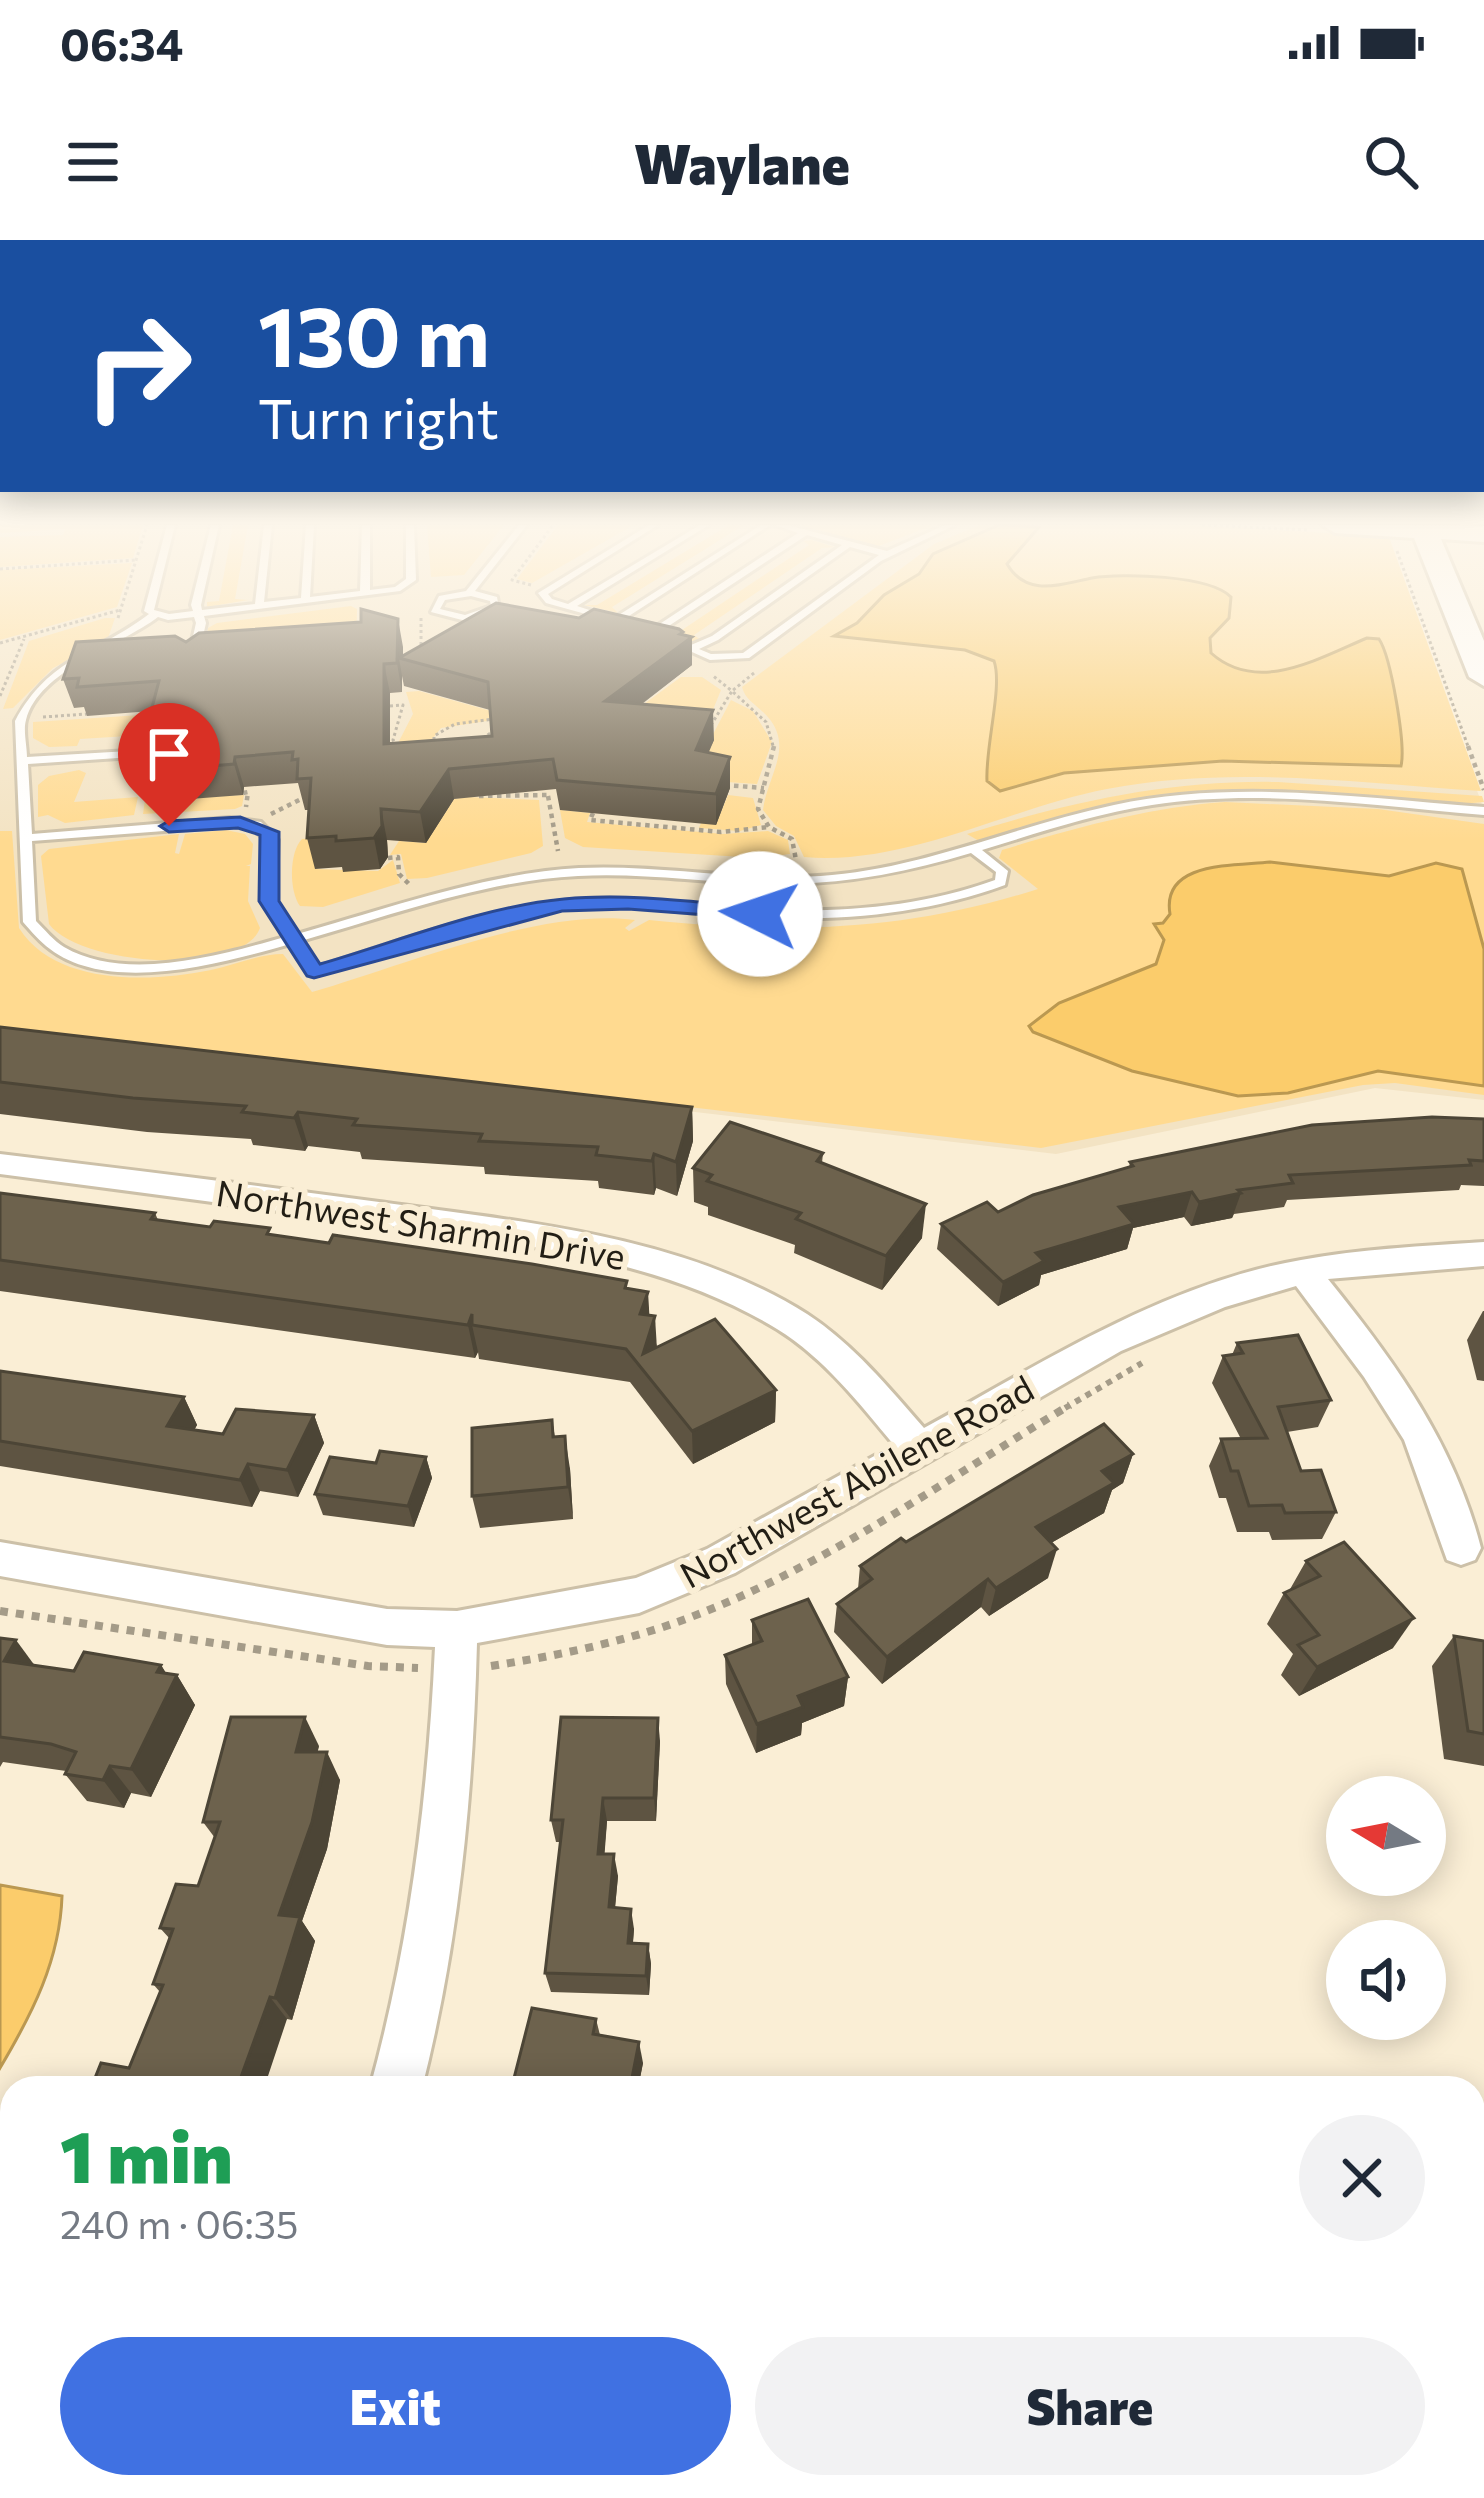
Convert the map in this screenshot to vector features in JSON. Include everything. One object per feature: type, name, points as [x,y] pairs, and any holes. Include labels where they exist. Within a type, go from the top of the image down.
[{"type":"main road","points":[[1465,630],[1484,677]]},
{"type":"street","name":"Northwest Sharmin Drive","points":[[0,1164],[589,1244],[650,1259],[721,1286],[791,1321],[842,1358],[920,1449]]},
{"type":"street","name":"Northwest Abilene Road","points":[[0,1559],[368,1624],[457,1628],[639,1595],[722,1561],[1108,1342],[1234,1290],[1303,1271],[1410,1257],[1484,1254]]},
{"type":"street","points":[[1303,1271],[1400,1397],[1453,1505],[1461,1549]]},
{"type":"street","points":[[399,2076],[433,1923],[451,1760],[457,1628]]},
{"type":"lane","points":[[131,630],[40,685],[21,718],[30,922],[47,942],[76,956],[118,966],[165,967],[229,957],[521,876],[611,869],[829,879],[899,870],[1094,814],[1193,798],[1307,798],[1484,811]]},
{"type":"lane","points":[[192,664],[199,630]]},
{"type":"lane","points":[[642,630],[719,658],[752,652],[782,630]]},
{"type":"lane","points":[[652,634],[657,630]]},
{"type":"lane","points":[[690,649],[726,630]]},
{"type":"lane","points":[[25,761],[174,751]]},
{"type":"lane","points":[[26,838],[230,821],[257,826],[272,840],[269,901],[314,972],[544,907],[611,902],[780,914],[913,904],[1001,882],[1002,871],[975,851]]},
{"type":"lane","points":[[679,907],[692,874]]},
{"type":"path","points":[[0,643],[46,630]]},
{"type":"path","points":[[110,644],[114,630]]},
{"type":"path","points":[[421,630],[422,670]]},
{"type":"path","points":[[1424,630],[1484,792],[1468,792]]},
{"type":"path","points":[[0,697],[25,636]]},
{"type":"path","points":[[708,733],[732,691],[759,669]]},
{"type":"path","points":[[709,673],[762,715],[774,733],[776,754],[758,809],[770,827],[792,839],[796,860]]},
{"type":"path","points":[[390,706],[403,705],[392,740],[397,750]]},
{"type":"path","points":[[491,723],[499,713]]},
{"type":"path","points":[[21,718],[87,714]]},
{"type":"path","points":[[432,744],[436,734],[449,726],[500,726],[478,740],[479,753]]},
{"type":"path","points":[[424,745],[432,744],[443,753]]},
{"type":"path","points":[[386,755],[405,752]]},
{"type":"path","points":[[707,783],[764,788]]},
{"type":"path","points":[[243,793],[248,792],[245,811],[278,818]]},
{"type":"path","points":[[468,795],[547,793],[558,851],[541,854]]},
{"type":"path","points":[[269,815],[305,797]]},
{"type":"path","points":[[593,813],[590,820],[736,833],[770,827]]},
{"type":"path","points":[[388,858],[398,857],[400,874],[411,884],[389,890]]},
{"type":"path","points":[[780,860],[812,859]]},
{"type":"shaded area","points":[[0,630],[1420,630],[1484,810],[1484,1100],[1375,1088],[1056,1154],[0,1031]]},
{"type":"shaded area","points":[[0,630],[34,630],[0,640]]},
{"type":"shaded area","points":[[64,630],[111,630],[107,641],[53,668],[13,708],[3,709],[29,641]]},
{"type":"shaded area","points":[[208,630],[356,630],[356,642],[204,650]]},
{"type":"shaded area","points":[[701,630],[694,635],[702,641],[686,641],[679,632]]},
{"type":"shaded area","points":[[818,630],[1423,630],[1481,791],[1294,778],[1153,782],[1070,798],[880,853],[804,857],[794,836],[776,826],[763,810],[779,739],[742,687]]},
{"type":"shaded area","points":[[844,630],[1217,630],[1210,638],[1211,653],[1229,665],[1268,672],[1309,663],[1367,638],[1379,639],[1396,701],[1401,766],[1223,761],[1064,773],[1000,791],[987,781],[994,661],[965,650],[834,636]]},
{"type":"shaded area","points":[[681,677],[702,677],[721,690],[706,727],[633,712]]},
{"type":"shaded area","points":[[419,691],[495,712],[487,721],[441,728],[429,743],[396,747],[413,714],[406,692]]},
{"type":"shaded area","points":[[731,700],[753,711],[772,742],[757,784],[697,780],[710,740]]},
{"type":"shaded area","points":[[147,718],[141,742],[129,743],[128,736],[80,739],[77,746],[49,747],[33,738],[33,722]]},
{"type":"shaded area","points":[[86,773],[74,802],[138,797],[134,815],[65,823],[48,815],[38,817],[38,785],[49,776]]},
{"type":"shaded area","points":[[1278,782],[1482,796],[1484,802],[1433,803],[1280,790],[1202,792],[1090,810],[979,841],[967,834],[1120,795]]},
{"type":"shaded area","points":[[244,795],[242,806],[235,809],[143,814],[145,800]]},
{"type":"shaded area","points":[[728,795],[753,798],[761,825],[740,831],[699,828],[701,823],[716,824]]},
{"type":"shaded area","points":[[454,799],[539,800],[543,846],[531,853],[407,879],[401,854],[390,855],[399,841],[426,843]]},
{"type":"shaded area","points":[[1225,802],[1378,809],[1484,824],[1484,1095],[1395,1083],[1363,1085],[1041,1148],[0,1027],[0,831],[12,831],[19,928],[55,960],[105,975],[159,977],[283,954],[312,992],[473,941],[558,922],[635,920],[625,928],[629,931],[649,920],[798,928],[940,914],[1038,889],[999,858],[1002,850],[1114,819]]},
{"type":"shaded area","points":[[560,810],[590,813],[587,822],[723,834],[768,831],[788,840],[790,854],[758,858],[583,847],[565,838]]},
{"type":"shaded area","points":[[226,830],[245,834],[253,844],[251,864],[246,866],[250,866],[248,901],[260,928],[247,944],[194,959],[125,957],[66,938],[49,924],[41,856],[49,849],[179,834],[175,853],[179,854],[185,834]]},
{"type":"shaded area","points":[[316,838],[315,869],[378,871],[393,860],[400,883],[323,907],[300,906],[292,882],[295,853],[302,839]]},
{"type":"shaded area","points":[[1270,862],[1389,876],[1436,863],[1462,869],[1484,949],[1484,1086],[1378,1071],[1288,1093],[1238,1096],[1132,1071],[1033,1032],[1029,1026],[1059,1003],[1156,964],[1164,940],[1154,924],[1163,923],[1170,914],[1170,897],[1188,875],[1220,866]]},
{"type":"shaded area","points":[[0,1885],[62,1896],[56,1942],[42,1986],[0,2068]]},
{"type":"building","points":[[238,630],[398,630],[397,663],[384,664],[384,744],[492,736],[488,682],[399,658],[448,630],[681,630],[692,637],[605,701],[713,710],[696,750],[730,757],[716,794],[557,780],[553,759],[449,769],[420,812],[381,809],[382,826],[374,838],[307,838],[311,778],[297,779],[298,759],[292,760],[293,752],[235,757],[234,764],[140,772],[147,730],[175,723],[167,714],[150,715],[159,681],[77,687],[79,678],[63,679],[76,642],[175,636],[186,642],[199,633]]},
{"type":"building","points":[[0,1027],[692,1107],[676,1162],[654,1154],[652,1161],[596,1155],[598,1147],[479,1141],[482,1134],[353,1125],[357,1119],[298,1112],[294,1118],[242,1112],[246,1106],[0,1082]]},
{"type":"building","points":[[1432,1117],[1484,1119],[1484,1161],[1289,1175],[1293,1183],[1238,1190],[1241,1193],[1199,1202],[1192,1192],[1119,1207],[1134,1224],[1036,1253],[1044,1261],[1003,1282],[941,1224],[987,1202],[998,1212],[1033,1195],[1133,1166],[1130,1162],[1312,1125]]},
{"type":"building","points":[[730,1122],[823,1153],[817,1161],[926,1204],[886,1256],[796,1219],[801,1213],[707,1181],[712,1175],[693,1168]]},
{"type":"building","points":[[0,1193],[155,1213],[151,1219],[270,1228],[267,1234],[329,1243],[333,1235],[627,1281],[625,1288],[648,1292],[640,1314],[655,1316],[643,1354],[715,1319],[776,1390],[692,1431],[626,1349],[472,1325],[472,1314],[468,1325],[0,1260]]},
{"type":"building","points":[[1298,1335],[1331,1400],[1278,1407],[1301,1471],[1321,1470],[1336,1512],[1285,1513],[1282,1505],[1249,1506],[1221,1439],[1267,1438],[1223,1356],[1243,1353],[1237,1343]]},
{"type":"building","points":[[0,1371],[184,1397],[167,1426],[223,1434],[236,1409],[314,1415],[287,1470],[248,1464],[240,1480],[0,1441]]},
{"type":"building","points":[[552,1420],[553,1437],[565,1436],[568,1487],[472,1496],[472,1428]]},
{"type":"building","points":[[1104,1424],[1133,1454],[1102,1471],[1114,1483],[1036,1527],[1057,1549],[996,1588],[988,1579],[887,1657],[837,1604],[872,1579],[860,1566],[901,1538],[906,1542]]},
{"type":"building","points":[[380,1451],[426,1457],[408,1506],[315,1494],[330,1457],[376,1463]]},
{"type":"building","points":[[1344,1542],[1414,1618],[1317,1667],[1298,1645],[1319,1635],[1284,1593],[1320,1576],[1306,1561]]},
{"type":"building","points":[[808,1599],[848,1677],[798,1696],[803,1707],[757,1724],[725,1655],[762,1641],[752,1620]]},
{"type":"building","points":[[1454,1636],[1484,1641],[1484,1734],[1468,1731]]},
{"type":"building","points":[[0,1638],[16,1640],[4,1661],[74,1671],[84,1652],[161,1665],[157,1672],[177,1675],[131,1769],[110,1766],[103,1780],[65,1774],[76,1752],[0,1737]]},
{"type":"building","points":[[231,1717],[305,1717],[296,1752],[327,1752],[312,1822],[279,1915],[300,1917],[275,1998],[270,1997],[241,2076],[96,2076],[101,2063],[129,2068],[163,1985],[153,1984],[173,1929],[160,1928],[176,1884],[198,1886],[220,1822],[203,1822]]},
{"type":"building","points":[[561,1717],[658,1718],[654,1798],[603,1798],[598,1854],[614,1854],[609,1907],[631,1909],[628,1943],[648,1944],[646,1976],[545,1973],[563,1820],[551,1820]]},
{"type":"building","points":[[532,2008],[596,2019],[593,2034],[639,2042],[632,2076],[515,2076]]},
{"type":"route","points":[[169,826],[230,821],[269,832],[273,845],[269,901],[314,972],[525,911],[562,905],[628,903],[760,914]]}]
